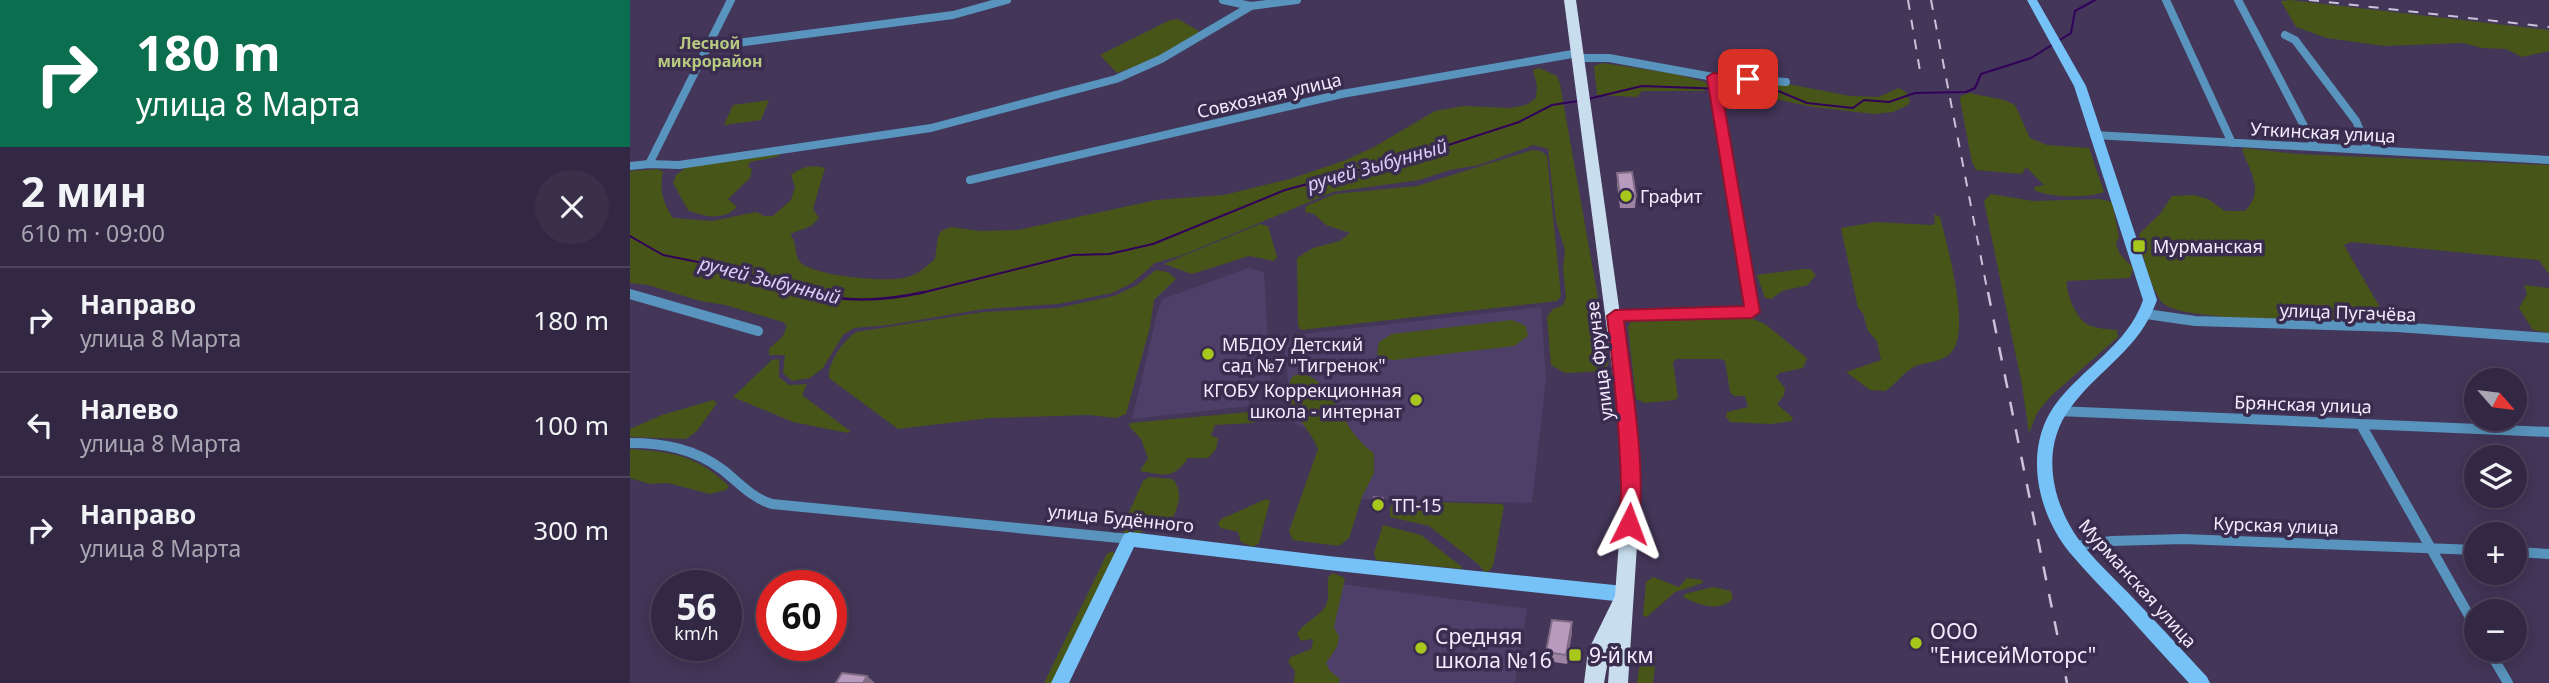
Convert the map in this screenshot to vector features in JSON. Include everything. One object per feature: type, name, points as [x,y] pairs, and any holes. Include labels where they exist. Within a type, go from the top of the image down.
[{"type":"main road","name":"улица Фрунзе","points":[[1570,0],[1615,316],[1628,429],[1631,500],[1618,683]]},
{"type":"main road","points":[[2032,0],[2080,86],[2150,300],[2146,314]]},
{"type":"main road","name":"Мурманская улица","points":[[2146,314],[2127,342],[2070,394],[2056,411],[2042,459],[2058,520],[2074,546],[2201,683]]},
{"type":"main road","points":[[1060,683],[1130,539]]},
{"type":"main road","name":"улица Будённого","points":[[1130,539],[1328,564],[1624,594]]},
{"type":"main road","name":"улица Фрунзе","points":[[1594,683],[1598,651],[1624,594]]},
{"type":"street","points":[[649,164],[731,0]]},
{"type":"street","points":[[706,47],[953,15],[1007,0]]},
{"type":"street","points":[[1223,0],[1251,6],[1297,0]]},
{"type":"street","points":[[2166,0],[2232,143]]},
{"type":"street","points":[[2240,2],[2315,147]]},
{"type":"street","points":[[630,166],[679,164],[931,128],[1116,79],[1141,69],[1251,6]]},
{"type":"street","points":[[2285,35],[2295,40],[2356,121],[2368,149]]},
{"type":"street","name":"Совхозная улица","points":[[970,180],[1342,94],[1578,55],[1713,77],[1786,82]]},
{"type":"street","points":[[1615,316],[1752,312],[1713,77]]},
{"type":"street","name":"Уткинская улица","points":[[2094,135],[2549,160]]},
{"type":"street","points":[[630,294],[758,331]]},
{"type":"street","name":"улица Пугачёва","points":[[2146,314],[2195,321],[2397,327],[2453,334],[2549,338]]},
{"type":"street","name":"Брянская улица","points":[[2056,411],[2549,432]]},
{"type":"street","points":[[2360,423],[2464,607]]},
{"type":"street","name":"улица Будённого","points":[[630,443],[688,448],[722,470],[760,501],[772,504],[1130,539]]},
{"type":"street","name":"Курская улица","points":[[2074,546],[2112,541],[2183,539],[2464,549]]},
{"type":"street","points":[[2527,553],[2549,554]]},
{"type":"street","points":[[2496,662],[2508,683]]},
{"type":"shaded area","name":"МБДОУ Детский сад №7 \"Тигренок\"","points":[[1248,268],[1264,272],[1271,388],[1250,389],[1249,406],[1132,419],[1163,299]]},
{"type":"shaded area","name":"КГОБУ Коррекционная школа - интернат","points":[[1541,307],[1546,379],[1532,503],[1350,499],[1352,453],[1291,421],[1284,336]]},
{"type":"shaded area","name":"Средняя школа №16","points":[[1341,584],[1527,609],[1515,683],[1310,683]]},
{"type":"green space","points":[[2281,1],[2549,30],[2549,51],[2522,57],[2506,49],[2482,48],[2463,43],[2384,46],[2327,38],[2296,27]]},
{"type":"green space","points":[[1178,19],[1199,31],[1197,36],[1158,58],[1117,73],[1100,55],[1170,20]]},
{"type":"green space","points":[[1603,63],[1676,74],[1705,82],[1709,88],[1704,91],[1642,91],[1637,97],[1597,95],[1594,66]]},
{"type":"green space","points":[[1539,68],[1557,76],[1560,84],[1609,360],[1606,371],[1565,373],[1551,365],[1547,317],[1553,309],[1563,305],[1566,297],[1563,269],[1565,250],[1556,221],[1548,149],[1534,145],[1479,165],[1450,170],[1419,180],[1333,192],[1183,255],[1155,263],[1132,283],[1112,293],[1058,304],[984,309],[854,328],[843,335],[823,368],[810,378],[792,381],[783,373],[785,355],[769,355],[769,349],[783,336],[787,326],[783,322],[648,285],[630,283],[630,171],[658,169],[663,172],[663,196],[673,218],[712,221],[756,212],[773,216],[791,200],[795,187],[791,175],[807,167],[825,168],[813,209],[819,218],[811,226],[790,234],[801,263],[835,275],[903,278],[916,273],[935,259],[941,231],[951,227],[980,231],[1018,230],[1156,200],[1224,195],[1290,179],[1346,160],[1374,147],[1435,111],[1464,106],[1510,108],[1526,105],[1536,98],[1537,86],[1533,70]]},
{"type":"green space","points":[[1723,83],[1788,84],[1850,96],[1878,97],[1899,88],[1906,92],[1910,101],[1908,105],[1893,112],[1874,114],[1780,100],[1738,98],[1720,89]]},
{"type":"green space","points":[[1969,93],[2015,105],[2030,138],[2047,145],[2089,148],[2104,192],[2079,196],[2049,195],[2034,190],[2035,187],[2044,185],[2026,167],[2022,174],[1976,170],[1972,162],[1960,100],[1961,96]]},
{"type":"green space","points":[[769,100],[761,120],[724,125],[733,105]]},
{"type":"green space","points":[[2244,148],[2298,154],[2549,165],[2549,274],[2539,260],[2352,242],[2344,245],[2386,318],[2383,323],[2233,318],[2203,315],[2164,304],[2144,261],[2139,234],[2160,214],[2172,196],[2194,195],[2208,199],[2225,211],[2245,211],[2251,203],[2255,188],[2242,150]]},
{"type":"green space","points":[[1532,150],[1541,151],[1547,156],[1561,296],[1557,301],[1301,330],[1298,325],[1297,258],[1313,248],[1340,241],[1350,233],[1326,225],[1314,214],[1305,212],[1306,206],[1335,194],[1417,186]]},
{"type":"green space","points":[[783,153],[750,162],[750,178],[728,199],[737,207],[720,216],[707,216],[688,210],[673,183],[676,175],[688,166]]},
{"type":"green space","points":[[1991,194],[2033,201],[2100,199],[2112,202],[2119,237],[2116,244],[2120,254],[2133,268],[2130,278],[2067,281],[2070,299],[2080,318],[2092,326],[2117,330],[2118,337],[2051,396],[2037,413],[2029,433],[2022,385],[1984,201]]},
{"type":"green space","points":[[1934,214],[1940,217],[1955,285],[1958,339],[1950,354],[1940,360],[1914,367],[1885,391],[1870,390],[1846,372],[1881,360],[1877,341],[1868,331],[1863,313],[1858,308],[1841,228],[1876,222],[1932,225],[1935,223]]},
{"type":"green space","points":[[1260,224],[1268,226],[1277,257],[1274,261],[1249,256],[1192,274],[1164,264]]},
{"type":"green space","points":[[1810,269],[1816,275],[1808,285],[1782,291],[1771,299],[1765,298],[1757,275]]},
{"type":"green space","points":[[1156,270],[1168,272],[1176,279],[1154,300],[1150,327],[1126,414],[1116,418],[1089,415],[990,418],[898,429],[829,378],[837,352],[856,332],[983,312],[1058,308],[1114,296],[1137,285]]},
{"type":"green space","points":[[2524,285],[2549,288],[2549,333],[2533,330],[2519,308],[2527,294]]},
{"type":"green space","points":[[1751,318],[1765,324],[1807,358],[1803,368],[1779,373],[1776,377],[1785,388],[1784,395],[1777,404],[1793,418],[1792,421],[1771,424],[1730,422],[1726,417],[1727,412],[1748,407],[1745,396],[1734,396],[1730,392],[1725,361],[1721,359],[1676,359],[1673,363],[1678,397],[1675,400],[1645,403],[1636,399],[1628,327],[1631,322]]},
{"type":"green space","points":[[1512,320],[1526,326],[1528,336],[1514,346],[1394,360],[1384,359],[1377,354],[1379,342],[1392,334]]},
{"type":"green space","points":[[779,359],[779,377],[789,385],[807,384],[802,395],[850,431],[848,433],[793,422],[733,397],[772,360]]},
{"type":"green space","points":[[1302,374],[1311,377],[1326,390],[1355,435],[1374,454],[1374,473],[1362,497],[1349,538],[1339,546],[1293,540],[1289,531],[1318,449],[1296,414],[1289,395],[1293,376]]},
{"type":"green space","points":[[713,400],[717,403],[697,431],[686,439],[630,437],[630,429],[662,415]]},
{"type":"green space","points":[[1259,411],[1261,415],[1253,423],[1215,425],[1211,435],[1218,439],[1216,449],[1208,458],[1188,458],[1173,473],[1140,471],[1148,458],[1141,439],[1129,426],[1130,423]]},
{"type":"green space","points":[[630,449],[672,454],[695,461],[729,486],[726,490],[710,494],[668,483],[650,484],[630,478]]},
{"type":"green space","points":[[1149,477],[1173,479],[1179,492],[1178,505],[1167,531],[1160,533],[1160,525],[1150,523],[1140,533],[1124,533],[1121,530],[1143,481]]},
{"type":"green space","points":[[1266,499],[1270,501],[1259,543],[1253,547],[1241,542],[1238,532],[1221,528],[1218,524],[1221,519]]},
{"type":"green space","points":[[1397,501],[1504,506],[1493,566],[1485,572],[1429,526],[1390,517],[1390,507]]},
{"type":"green space","points":[[1383,525],[1421,535],[1462,569],[1376,560],[1374,553]]},
{"type":"green space","points":[[1112,551],[1115,555],[1054,683],[1044,683],[1107,554]]},
{"type":"green space","points":[[1333,573],[1345,578],[1334,627],[1339,637],[1337,647],[1326,663],[1330,671],[1340,679],[1339,683],[1294,683],[1295,671],[1288,662],[1291,657],[1311,649],[1313,642],[1312,639],[1301,641],[1297,634],[1325,607],[1328,580]]},
{"type":"green space","points":[[1653,577],[1679,587],[1687,578],[1702,580],[1703,583],[1675,592],[1647,617],[1643,616],[1646,582]]},
{"type":"green space","points":[[1713,587],[1731,591],[1733,598],[1722,605],[1709,606],[1683,597],[1685,594]]},
{"type":"green space","points":[[1650,651],[1656,657],[1653,683],[1637,683],[1641,652]]},
{"type":"building","points":[[1632,172],[1636,196],[1620,197],[1617,173]]},
{"type":"building","points":[[1374,497],[1383,498],[1381,507],[1372,506]]},
{"type":"building","points":[[1552,620],[1572,622],[1566,655],[1546,652]]},
{"type":"building","points":[[842,673],[867,676],[863,683],[836,683]]},
{"type":"waterway","name":"ручей Зыбунный","points":[[1588,99],[1642,86],[1778,91],[1807,103],[1853,108],[1864,100],[1889,102],[1915,93],[1966,92],[1975,88],[1981,74],[2031,58],[2071,33],[2075,11],[2095,0]]},
{"type":"waterway","name":"ручей Зыбунный","points":[[917,294],[1073,255],[1109,254],[1153,244],[1285,190],[1430,151],[1519,122],[1552,105],[1578,101]]},
{"type":"waterway","name":"ручей Зыбунный","points":[[630,236],[663,255],[723,267],[813,294]]},
{"type":"waterway","name":"ручей Зыбунный","points":[[807,292],[866,300],[924,292]]},
{"type":"railway","points":[[1908,0],[1921,77]]},
{"type":"railway","points":[[1931,0],[1988,294]]},
{"type":"railway","points":[[2309,0],[2549,27]]},
{"type":"railway","points":[[1988,292],[2067,683]]},
{"type":"place","name":"Графит","points":[[1626,196]]},
{"type":"place","name":"Мурманская","points":[[2139,246]]},
{"type":"place","name":"МБДОУ Детский сад №7 \"Тигренок\"","points":[[1208,354]]},
{"type":"place","name":"КГОБУ Коррекционная школа - интернат","points":[[1416,400]]},
{"type":"place","name":"ТП-15","points":[[1378,505]]},
{"type":"place","name":"ООО \"ЕнисейМоторс\"","points":[[1916,643]]},
{"type":"place","name":"Средняя школа №16","points":[[1421,648]]},
{"type":"place","name":"9-й км","points":[[1575,655]]},
{"type":"district","name":"Лесной микрорайон","points":[[710,52]]},
{"type":"route","points":[[1629,524],[1631,500],[1628,429],[1615,316],[1752,312],[1713,77],[1748,79]]}]
